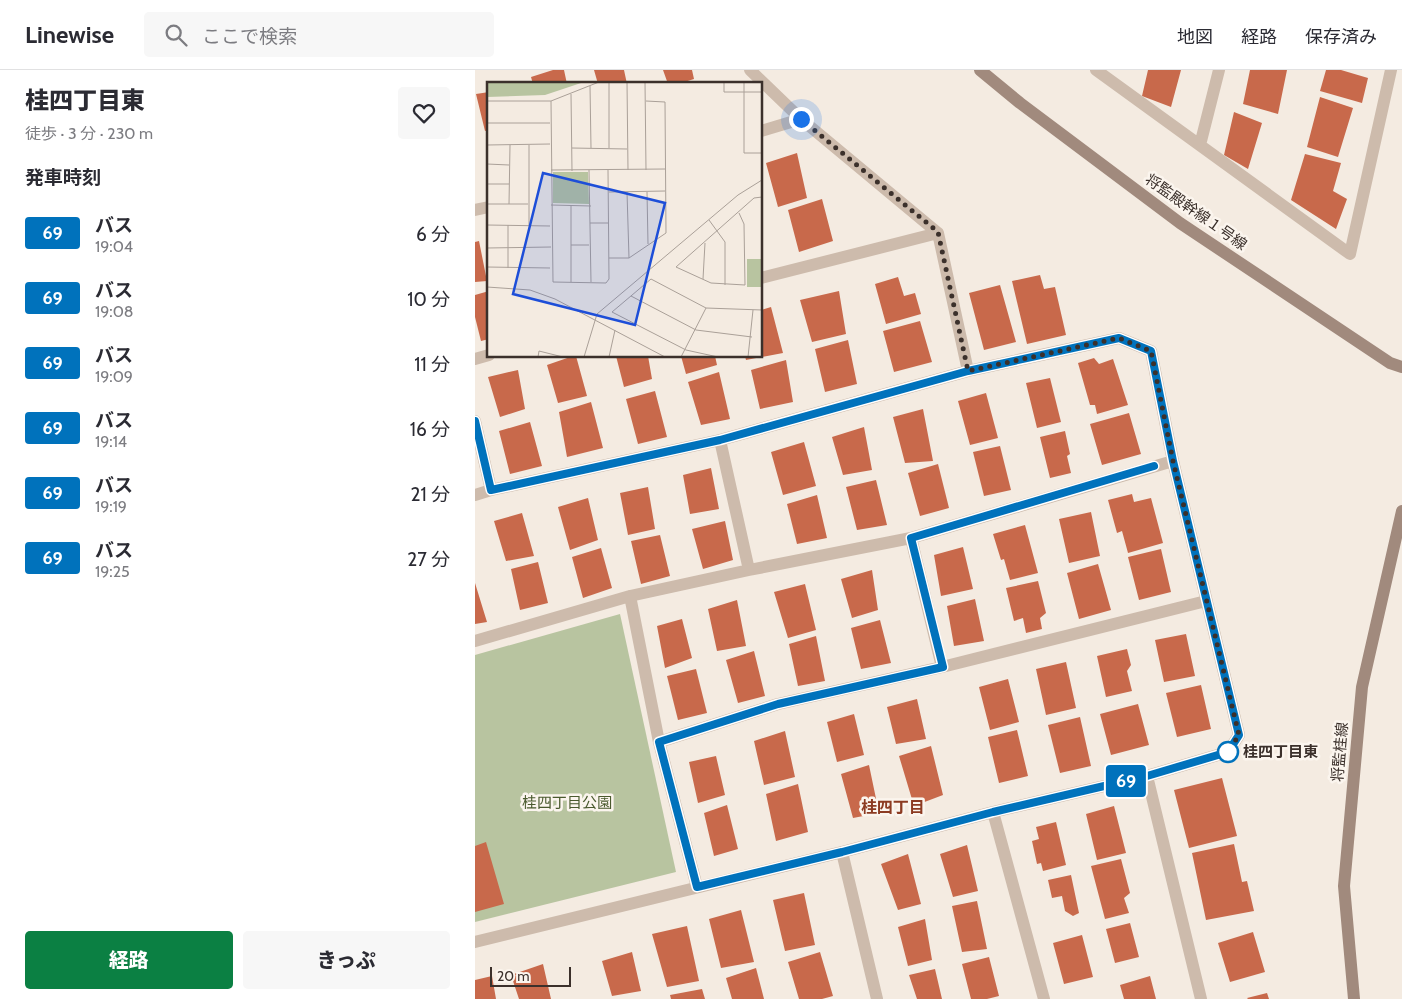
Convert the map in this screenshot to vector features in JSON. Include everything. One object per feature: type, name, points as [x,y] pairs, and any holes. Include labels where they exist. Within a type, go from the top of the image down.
[{"type":"street","points":[[750,70],[762,82]]},
{"type":"street","name":"将監殿幹線１号線","points":[[980,70],[1020,103],[1180,223],[1390,363],[1402,367]]},
{"type":"street","points":[[1097,70],[1350,254],[1391,70]]},
{"type":"street","points":[[1200,145],[1219,70]]},
{"type":"street","points":[[763,82],[801,119],[938,232],[968,371]]},
{"type":"street","points":[[763,130],[801,119]]},
{"type":"street","points":[[763,277],[938,232]]},
{"type":"street","points":[[475,495],[720,440],[968,371],[1119,338],[1151,351],[1173,461],[1239,735],[1228,752],[1147,776],[993,812],[842,852],[475,942]]},
{"type":"street","points":[[475,421],[491,490]]},
{"type":"street","points":[[720,440],[749,570]]},
{"type":"street","points":[[475,641],[630,596],[911,538],[1173,461]]},
{"type":"street","name":"将監桂線","points":[[1353,999],[1344,886],[1361,697],[1402,511]]},
{"type":"street","points":[[911,538],[943,667]]},
{"type":"street","points":[[630,596],[659,742],[697,887]]},
{"type":"street","points":[[659,742],[778,704],[943,667],[1206,600]]},
{"type":"street","points":[[1147,776],[1201,999]]},
{"type":"street","points":[[993,812],[1044,999]]},
{"type":"street","points":[[842,852],[877,999]]},
{"type":"green space","name":"桂四丁目公園","points":[[620,614],[676,872],[475,922],[475,655]]},
{"type":"building","points":[[553,70],[564,70],[567,82],[532,82],[531,77]]},
{"type":"building","points":[[594,70],[624,70],[627,82],[597,82]]},
{"type":"building","points":[[663,70],[692,70],[694,79],[684,82],[667,82]]},
{"type":"building","points":[[1148,70],[1181,70],[1171,107],[1142,96]]},
{"type":"building","points":[[1250,70],[1287,70],[1278,114],[1243,104]]},
{"type":"building","points":[[1326,70],[1341,70],[1368,78],[1362,103],[1320,91]]},
{"type":"building","points":[[487,92],[487,130],[485,131],[476,94]]},
{"type":"building","points":[[1320,97],[1353,108],[1338,157],[1307,147]]},
{"type":"building","points":[[1234,112],[1262,123],[1248,169],[1224,155]]},
{"type":"building","points":[[797,153],[807,198],[778,207],[766,163]]},
{"type":"building","points":[[1305,154],[1341,163],[1333,191],[1347,199],[1336,229],[1291,200]]},
{"type":"building","points":[[822,199],[833,241],[799,252],[788,210]]},
{"type":"building","points":[[479,241],[487,281],[475,282],[475,242]]},
{"type":"building","points":[[1040,275],[1044,289],[1055,287],[1066,335],[1027,344],[1012,281]]},
{"type":"building","points":[[898,277],[904,296],[915,293],[921,314],[886,324],[875,284]]},
{"type":"building","points":[[1000,285],[1016,342],[984,350],[969,293]]},
{"type":"building","points":[[839,291],[846,334],[812,342],[800,300]]},
{"type":"building","points":[[487,292],[487,340],[481,341],[475,317],[475,295]]},
{"type":"building","points":[[771,307],[783,353],[763,357],[763,309]]},
{"type":"building","points":[[920,321],[932,362],[894,372],[883,331]]},
{"type":"building","points":[[848,340],[857,384],[825,392],[815,349]]},
{"type":"building","points":[[567,358],[577,358],[587,396],[558,403],[547,365]]},
{"type":"building","points":[[617,358],[648,358],[652,379],[624,387]]},
{"type":"building","points":[[682,358],[715,358],[717,365],[686,374]]},
{"type":"building","points":[[1094,358],[1099,364],[1113,359],[1128,405],[1097,414],[1095,405],[1090,405],[1078,363]]},
{"type":"building","points":[[786,360],[793,402],[760,409],[751,370]]},
{"type":"building","points":[[518,370],[525,409],[500,417],[488,377]]},
{"type":"building","points":[[719,372],[730,419],[701,425],[688,382]]},
{"type":"building","points":[[1050,378],[1061,422],[1037,428],[1026,383]]},
{"type":"building","points":[[655,391],[667,437],[638,444],[626,399]]},
{"type":"building","points":[[986,393],[998,438],[970,445],[958,401]]},
{"type":"building","points":[[591,402],[603,448],[567,457],[559,412]]},
{"type":"building","points":[[923,409],[933,461],[905,463],[893,417]]},
{"type":"building","points":[[1129,413],[1141,454],[1102,465],[1090,424]]},
{"type":"building","points":[[530,422],[542,466],[510,474],[499,431]]},
{"type":"building","points":[[864,427],[872,470],[843,475],[832,437]]},
{"type":"building","points":[[1065,431],[1070,454],[1067,456],[1071,473],[1050,478],[1040,437]]},
{"type":"building","points":[[804,442],[816,486],[783,495],[771,452]]},
{"type":"building","points":[[1000,446],[1011,490],[984,496],[973,452]]},
{"type":"building","points":[[938,464],[949,508],[920,516],[908,473]]},
{"type":"building","points":[[711,468],[719,509],[690,514],[683,475]]},
{"type":"building","points":[[876,480],[887,525],[857,530],[846,487]]},
{"type":"building","points":[[648,487],[655,529],[628,535],[620,493]]},
{"type":"building","points":[[1132,494],[1134,502],[1151,498],[1163,543],[1128,553],[1122,531],[1117,533],[1108,500]]},
{"type":"building","points":[[817,495],[827,538],[797,544],[787,504]]},
{"type":"building","points":[[588,498],[598,540],[570,550],[558,507]]},
{"type":"building","points":[[1091,512],[1100,556],[1069,563],[1059,519]]},
{"type":"building","points":[[522,513],[534,556],[506,561],[494,521]]},
{"type":"building","points":[[725,521],[733,560],[703,569],[692,529]]},
{"type":"building","points":[[1025,525],[1038,573],[1010,580],[1004,559],[1001,560],[993,534]]},
{"type":"building","points":[[660,535],[670,576],[641,584],[631,541]]},
{"type":"building","points":[[963,547],[973,589],[941,596],[934,555]]},
{"type":"building","points":[[601,548],[612,588],[583,598],[572,557]]},
{"type":"building","points":[[1161,549],[1171,592],[1139,600],[1128,557]]},
{"type":"building","points":[[538,562],[548,603],[520,610],[511,569]]},
{"type":"building","points":[[1098,564],[1111,610],[1079,619],[1067,573]]},
{"type":"building","points":[[872,570],[878,610],[852,618],[841,579]]},
{"type":"building","points":[[1038,581],[1046,613],[1040,618],[1042,629],[1026,633],[1023,618],[1014,621],[1006,588]]},
{"type":"building","points":[[475,583],[487,622],[475,624]]},
{"type":"building","points":[[805,584],[816,630],[788,638],[774,592]]},
{"type":"building","points":[[975,599],[984,641],[954,646],[947,606]]},
{"type":"building","points":[[737,600],[746,646],[717,651],[708,609]]},
{"type":"building","points":[[682,619],[692,658],[665,668],[657,626]]},
{"type":"building","points":[[880,620],[891,663],[861,669],[851,628]]},
{"type":"building","points":[[1186,634],[1195,676],[1164,682],[1155,640]]},
{"type":"building","points":[[816,636],[825,681],[798,686],[789,644]]},
{"type":"building","points":[[1127,649],[1131,665],[1127,671],[1132,691],[1106,697],[1097,656]]},
{"type":"building","points":[[754,651],[765,696],[738,703],[726,660]]},
{"type":"building","points":[[1066,662],[1076,708],[1046,715],[1036,669]]},
{"type":"building","points":[[696,669],[707,713],[678,720],[667,676]]},
{"type":"building","points":[[1008,679],[1019,722],[990,730],[979,687]]},
{"type":"building","points":[[1201,685],[1211,729],[1177,737],[1166,693]]},
{"type":"building","points":[[917,699],[926,739],[896,744],[887,707]]},
{"type":"building","points":[[1138,704],[1149,745],[1111,755],[1100,714]]},
{"type":"building","points":[[854,714],[864,755],[837,762],[827,722]]},
{"type":"building","points":[[1080,717],[1091,766],[1060,773],[1048,725]]},
{"type":"building","points":[[1017,730],[1028,776],[999,783],[988,737]]},
{"type":"building","points":[[785,731],[795,777],[764,785],[754,741]]},
{"type":"building","points":[[931,746],[943,795],[914,806],[899,756]]},
{"type":"building","points":[[716,756],[725,795],[698,803],[689,762]]},
{"type":"building","points":[[869,765],[879,813],[853,818],[841,774]]},
{"type":"building","points":[[1222,778],[1237,836],[1189,848],[1174,790]]},
{"type":"building","points":[[798,784],[808,832],[776,841],[766,794]]},
{"type":"building","points":[[727,805],[738,849],[714,856],[704,813]]},
{"type":"building","points":[[1114,806],[1126,853],[1097,860],[1086,814]]},
{"type":"building","points":[[1056,822],[1066,865],[1043,871],[1041,863],[1037,864],[1032,841],[1039,839],[1036,827]]},
{"type":"building","points":[[486,842],[504,904],[475,912],[475,846]]},
{"type":"building","points":[[1234,844],[1242,882],[1247,881],[1254,911],[1206,920],[1192,853]]},
{"type":"building","points":[[967,845],[978,891],[953,897],[940,854]]},
{"type":"building","points":[[908,854],[921,904],[898,910],[881,864]]},
{"type":"building","points":[[1121,859],[1130,893],[1124,898],[1129,913],[1105,919],[1091,866]]},
{"type":"building","points":[[1071,875],[1079,913],[1073,916],[1065,911],[1062,896],[1052,898],[1048,880]]},
{"type":"building","points":[[804,893],[815,945],[785,951],[773,900]]},
{"type":"building","points":[[977,901],[987,949],[962,952],[952,906]]},
{"type":"building","points":[[741,910],[754,962],[721,968],[709,919]]},
{"type":"building","points":[[925,919],[932,960],[908,966],[898,927]]},
{"type":"building","points":[[1130,923],[1139,957],[1115,963],[1106,929]]},
{"type":"building","points":[[687,926],[699,981],[667,987],[652,934]]},
{"type":"building","points":[[1253,932],[1265,972],[1230,982],[1218,943]]},
{"type":"building","points":[[1082,935],[1093,977],[1064,984],[1053,943]]},
{"type":"building","points":[[632,952],[641,991],[612,996],[602,961]]},
{"type":"building","points":[[820,952],[833,996],[822,999],[799,999],[788,962]]},
{"type":"building","points":[[989,957],[999,996],[987,999],[971,999],[962,964]]},
{"type":"building","points":[[543,964],[551,999],[519,999],[511,975]]},
{"type":"building","points":[[756,968],[764,999],[732,999],[726,978]]},
{"type":"building","points":[[935,969],[942,999],[917,999],[909,975]]},
{"type":"building","points":[[492,976],[496,999],[475,999],[475,980]]},
{"type":"building","points":[[1150,976],[1156,999],[1124,999],[1120,985]]},
{"type":"building","points":[[702,989],[705,999],[671,999],[670,995]]},
{"type":"building","points":[[1267,993],[1269,999],[1247,998]]},
{"type":"bus line","name":"69","points":[[475,421],[491,490],[720,440],[968,371],[1119,338],[1151,351],[1173,461],[1239,735],[1228,752],[1147,776],[993,812],[842,852],[697,887],[659,742],[778,704],[943,667],[911,538],[1154,466]]},
{"type":"place","name":"桂四丁目東","points":[[1228,752]]},
{"type":"district","name":"桂四丁目","points":[[893,807]]},
{"type":"route","points":[[801,119],[938,232],[968,371],[1119,338],[1151,351],[1173,461],[1239,735],[1228,752]]}]
